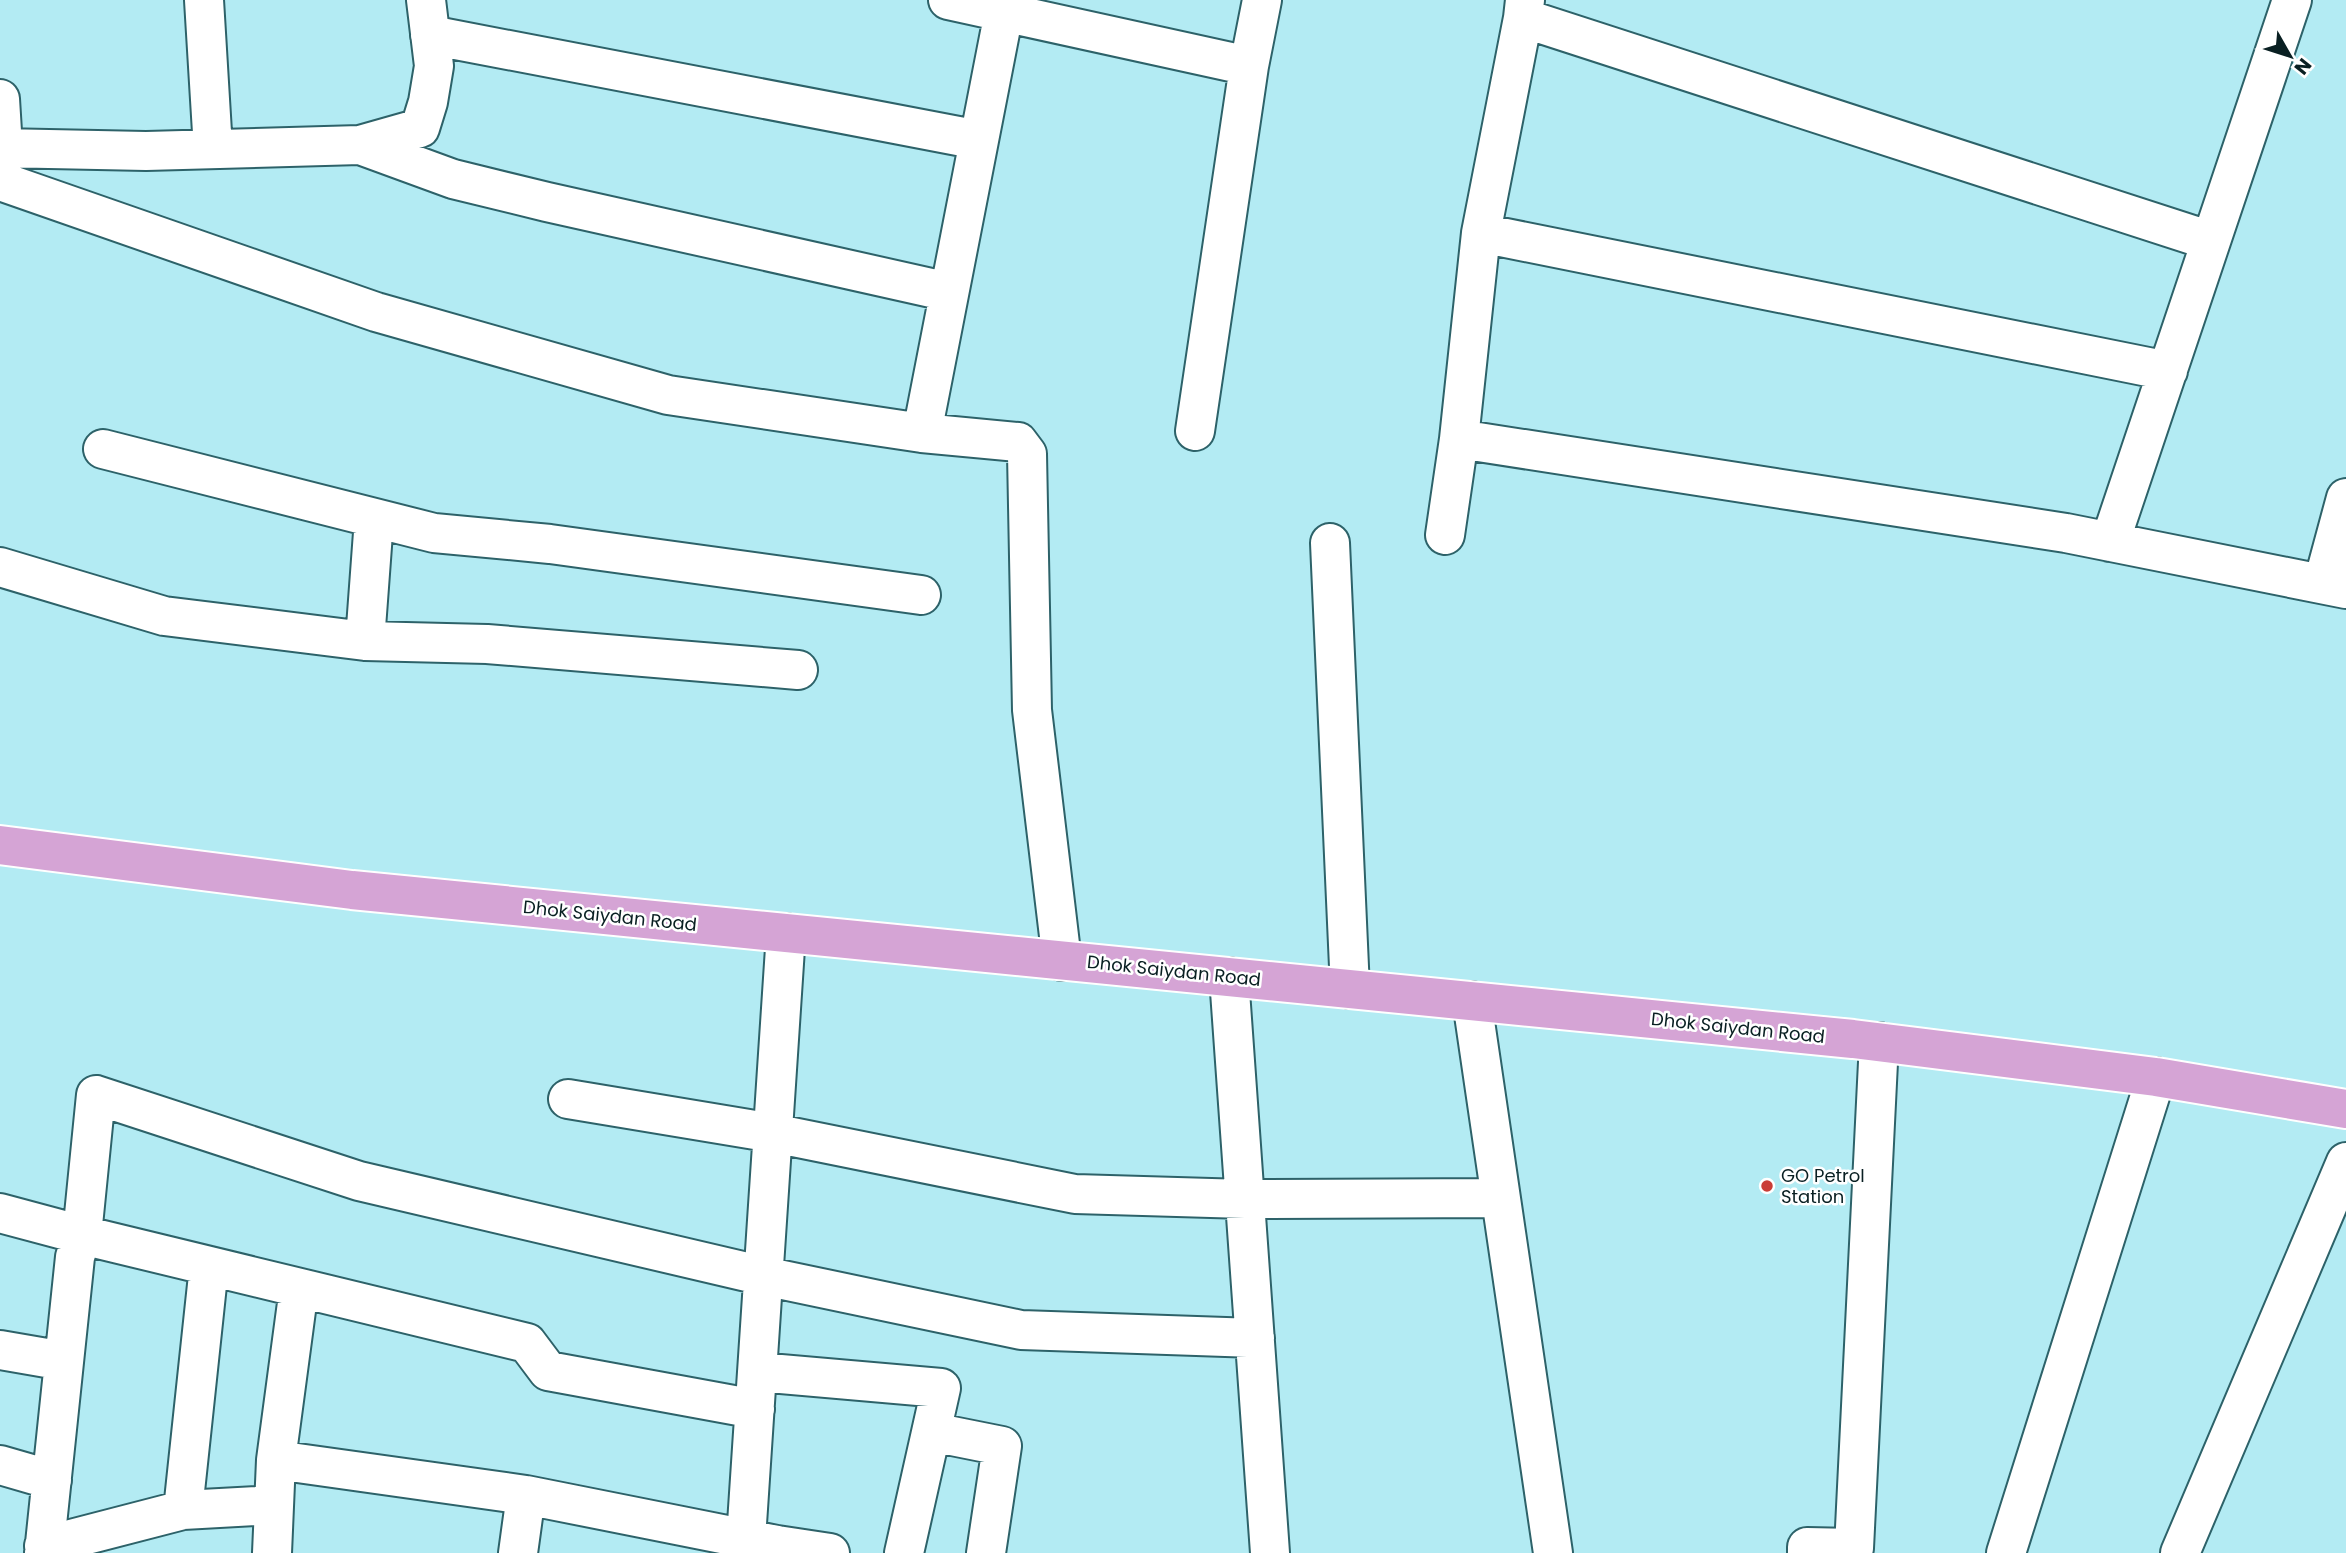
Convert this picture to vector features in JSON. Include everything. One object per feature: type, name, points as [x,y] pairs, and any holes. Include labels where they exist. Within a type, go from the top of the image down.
[{"type":"main road","name":"Dhok Saiydan Road","points":[[0,845],[352,890],[1878,1042],[2156,1077],[2346,1109]]},
{"type":"street","points":[[205,0],[213,149]]},
{"type":"street","points":[[948,0],[1249,66]]},
{"type":"street","points":[[1195,431],[1249,66],[1262,0]]},
{"type":"street","points":[[2110,542],[2292,0]]},
{"type":"street","points":[[1445,535],[1459,439],[1481,233],[1524,9],[2211,240]]},
{"type":"street","points":[[922,433],[1004,12]]},
{"type":"street","points":[[1,159],[360,145],[420,128],[434,66],[428,18],[979,140]]},
{"type":"street","points":[[0,99],[1,159]]},
{"type":"street","points":[[360,145],[453,179],[949,292]]},
{"type":"street","points":[[1,159],[376,312],[668,395],[922,433],[1018,443],[1027,454],[1032,710],[1062,961]]},
{"type":"street","points":[[1481,233],[2168,371]]},
{"type":"street","points":[[1459,439],[2066,533],[2334,586],[2346,498]]},
{"type":"street","points":[[103,449],[434,533],[550,544],[921,595]]},
{"type":"street","points":[[365,641],[374,519]]},
{"type":"street","points":[[1330,543],[1350,989]]},
{"type":"street","points":[[0,567],[164,616],[365,641],[487,644],[798,670]]},
{"type":"street","points":[[766,1546],[756,1390],[786,933]]},
{"type":"street","points":[[1229,977],[1270,1553]]},
{"type":"street","points":[[1472,1001],[1553,1553]]},
{"type":"street","points":[[1807,1553],[1807,1547],[1854,1548],[1878,1042]]},
{"type":"street","points":[[2006,1553],[2156,1077]]},
{"type":"street","points":[[274,1505],[183,1510],[44,1550],[75,1257],[82,1235],[96,1095],[359,1181],[764,1276],[1021,1330],[1255,1338]]},
{"type":"street","points":[[568,1099],[773,1133],[1074,1194],[1245,1199],[1500,1198]]},
{"type":"street","points":[[2180,1553],[2346,1162]]},
{"type":"street","points":[[0,1213],[527,1343],[548,1371],[756,1390],[941,1388],[904,1553]]},
{"type":"street","points":[[183,1510],[209,1266]]},
{"type":"street","points":[[272,1553],[276,1460],[299,1288]]},
{"type":"street","points":[[0,1350],[64,1361]]},
{"type":"street","points":[[932,1432],[1002,1446],[986,1553]]},
{"type":"street","points":[[276,1460],[526,1494],[766,1546],[830,1553]]},
{"type":"street","points":[[0,1465],[52,1480]]},
{"type":"street","points":[[518,1553],[526,1494]]},
{"type":"place","name":"GO Petrol Station","points":[[1767,1186]]}]
